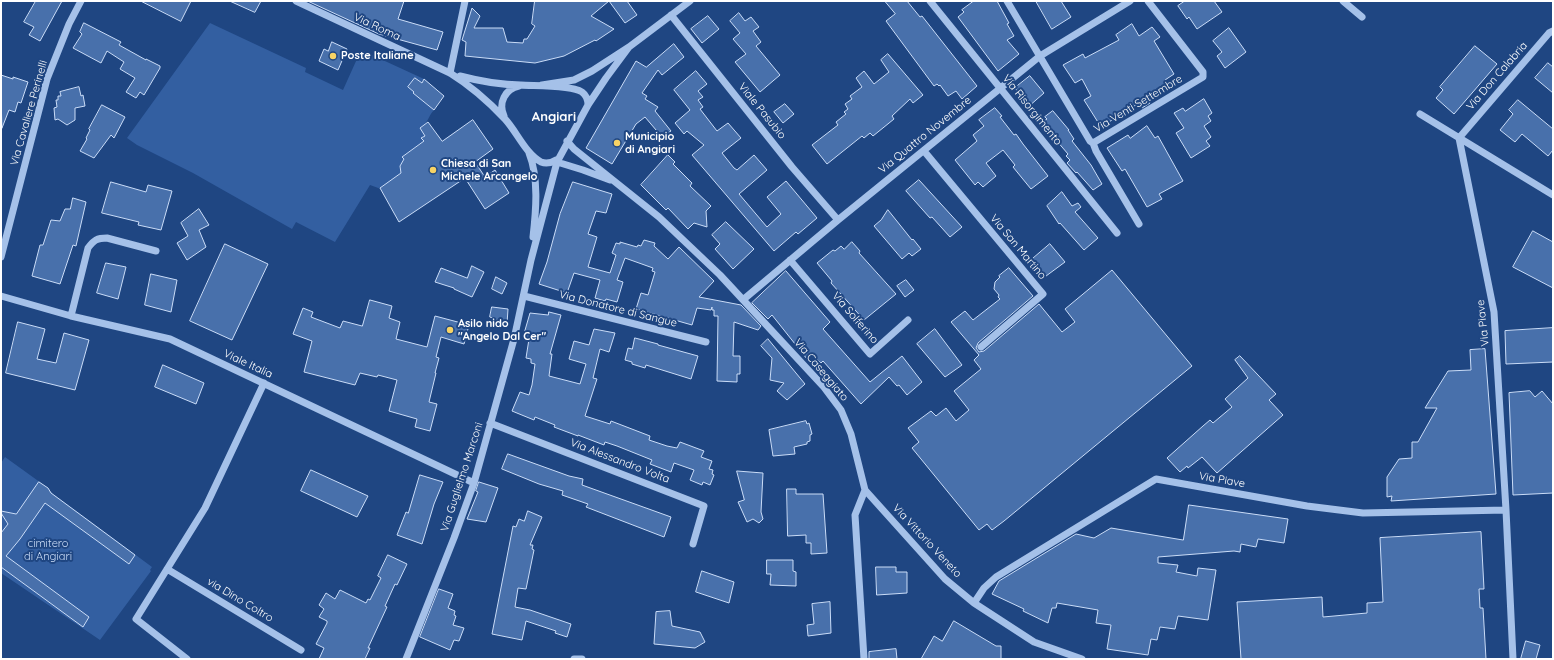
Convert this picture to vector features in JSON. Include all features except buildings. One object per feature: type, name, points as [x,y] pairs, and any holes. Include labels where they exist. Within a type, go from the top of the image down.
[{"type":"street","name":"Via Cavaliere Perinelli","points":[[1,257],[47,79],[68,24],[81,1]]},
{"type":"street","name":"Via Roma","points":[[296,1],[450,73]]},
{"type":"street","points":[[450,73],[465,1]]},
{"type":"street","points":[[542,85],[574,80],[592,71],[629,47],[690,1]]},
{"type":"street","name":"Via Risorgimento","points":[[930,1],[1117,233]]},
{"type":"street","name":"Via Venti Settembre","points":[[1007,1],[1090,141],[1093,143],[1203,76],[1203,72],[1148,1]]},
{"type":"street","name":"Via Quattro Novembre","points":[[744,299],[838,220],[1040,56],[1130,1]]},
{"type":"street","points":[[1343,1],[1362,17]]},
{"type":"street","name":"Viale Pasubio","points":[[672,15],[792,167],[838,220]]},
{"type":"street","name":"Via Don Calabria","points":[[1459,138],[1549,33],[1553,31]]},
{"type":"street","points":[[531,260],[557,162],[588,105],[629,47]]},
{"type":"street","points":[[450,73],[472,79],[520,85],[542,85],[577,90],[584,94],[588,99],[588,105]]},
{"type":"street","points":[[450,73],[479,93],[506,120],[527,148],[542,163],[548,163],[556,160],[557,162],[620,184]]},
{"type":"street","points":[[506,120],[501,110],[502,102],[513,87],[520,85]]},
{"type":"street","points":[[1420,114],[1553,195]]},
{"type":"street","name":"Via Piave","points":[[1459,138],[1494,312],[1513,659]]},
{"type":"street","name":"Via Caseggiato","points":[[568,141],[574,149],[620,184],[659,217],[744,299],[823,386],[841,410],[851,434],[865,490]]},
{"type":"street","points":[[1093,143],[1096,151],[1139,224]]},
{"type":"street","points":[[527,148],[532,165],[535,197],[535,222],[531,260]]},
{"type":"street","name":"Via San Martino","points":[[924,151],[1043,294],[981,347]]},
{"type":"street","points":[[71,316],[88,248],[93,241],[99,238],[107,238],[156,251]]},
{"type":"street","name":"Via Guglielmo Marconi","points":[[406,659],[474,483],[514,340],[531,260]]},
{"type":"street","name":"Via Solferino","points":[[790,260],[870,354],[908,320]]},
{"type":"street","name":"Viale Italia","points":[[1,296],[71,316],[170,339],[474,483]]},
{"type":"street","name":"Via Donatore di Sangue","points":[[524,296],[706,342]]},
{"type":"street","points":[[187,659],[136,619],[205,508],[264,383]]},
{"type":"street","name":"Via Alessandro Volta","points":[[490,423],[704,506],[693,544]]},
{"type":"street","name":"Via Piave","points":[[974,603],[984,588],[996,577],[1156,479],[1307,506],[1363,513],[1506,510]]},
{"type":"street","points":[[864,659],[855,515],[865,490]]},
{"type":"street","name":"Via Vittorio Veneto","points":[[865,490],[944,579],[974,603],[1034,642],[1082,659]]},
{"type":"street","name":"via Dino Coltro","points":[[167,569],[301,650]]},
{"type":"street","points":[[574,659],[582,659]]},
{"type":"green space","points":[[210,23],[306,68],[305,72],[343,90],[361,50],[424,79],[413,93],[434,110],[425,124],[420,128],[425,136],[422,138],[424,141],[402,157],[404,160],[400,166],[402,172],[381,189],[370,185],[335,242],[296,222],[292,229],[193,173],[137,145],[127,138]]},
{"type":"green space","name":"cimitero di Angiari","points":[[5,457],[152,567],[150,570],[151,571],[100,640],[1,573],[1,463]]},
{"type":"place","name":"Poste Italiane","points":[[333,56]]},
{"type":"place","name":"Municipio di Angiari","points":[[617,143]]},
{"type":"place","name":"Chiesa di San Michele Arcangelo","points":[[433,170]]},
{"type":"place","name":"Asilo nido \"Angelo Dal Cer\"","points":[[450,330]]},
{"type":"district","name":"Angiari","points":[[554,117]]}]
